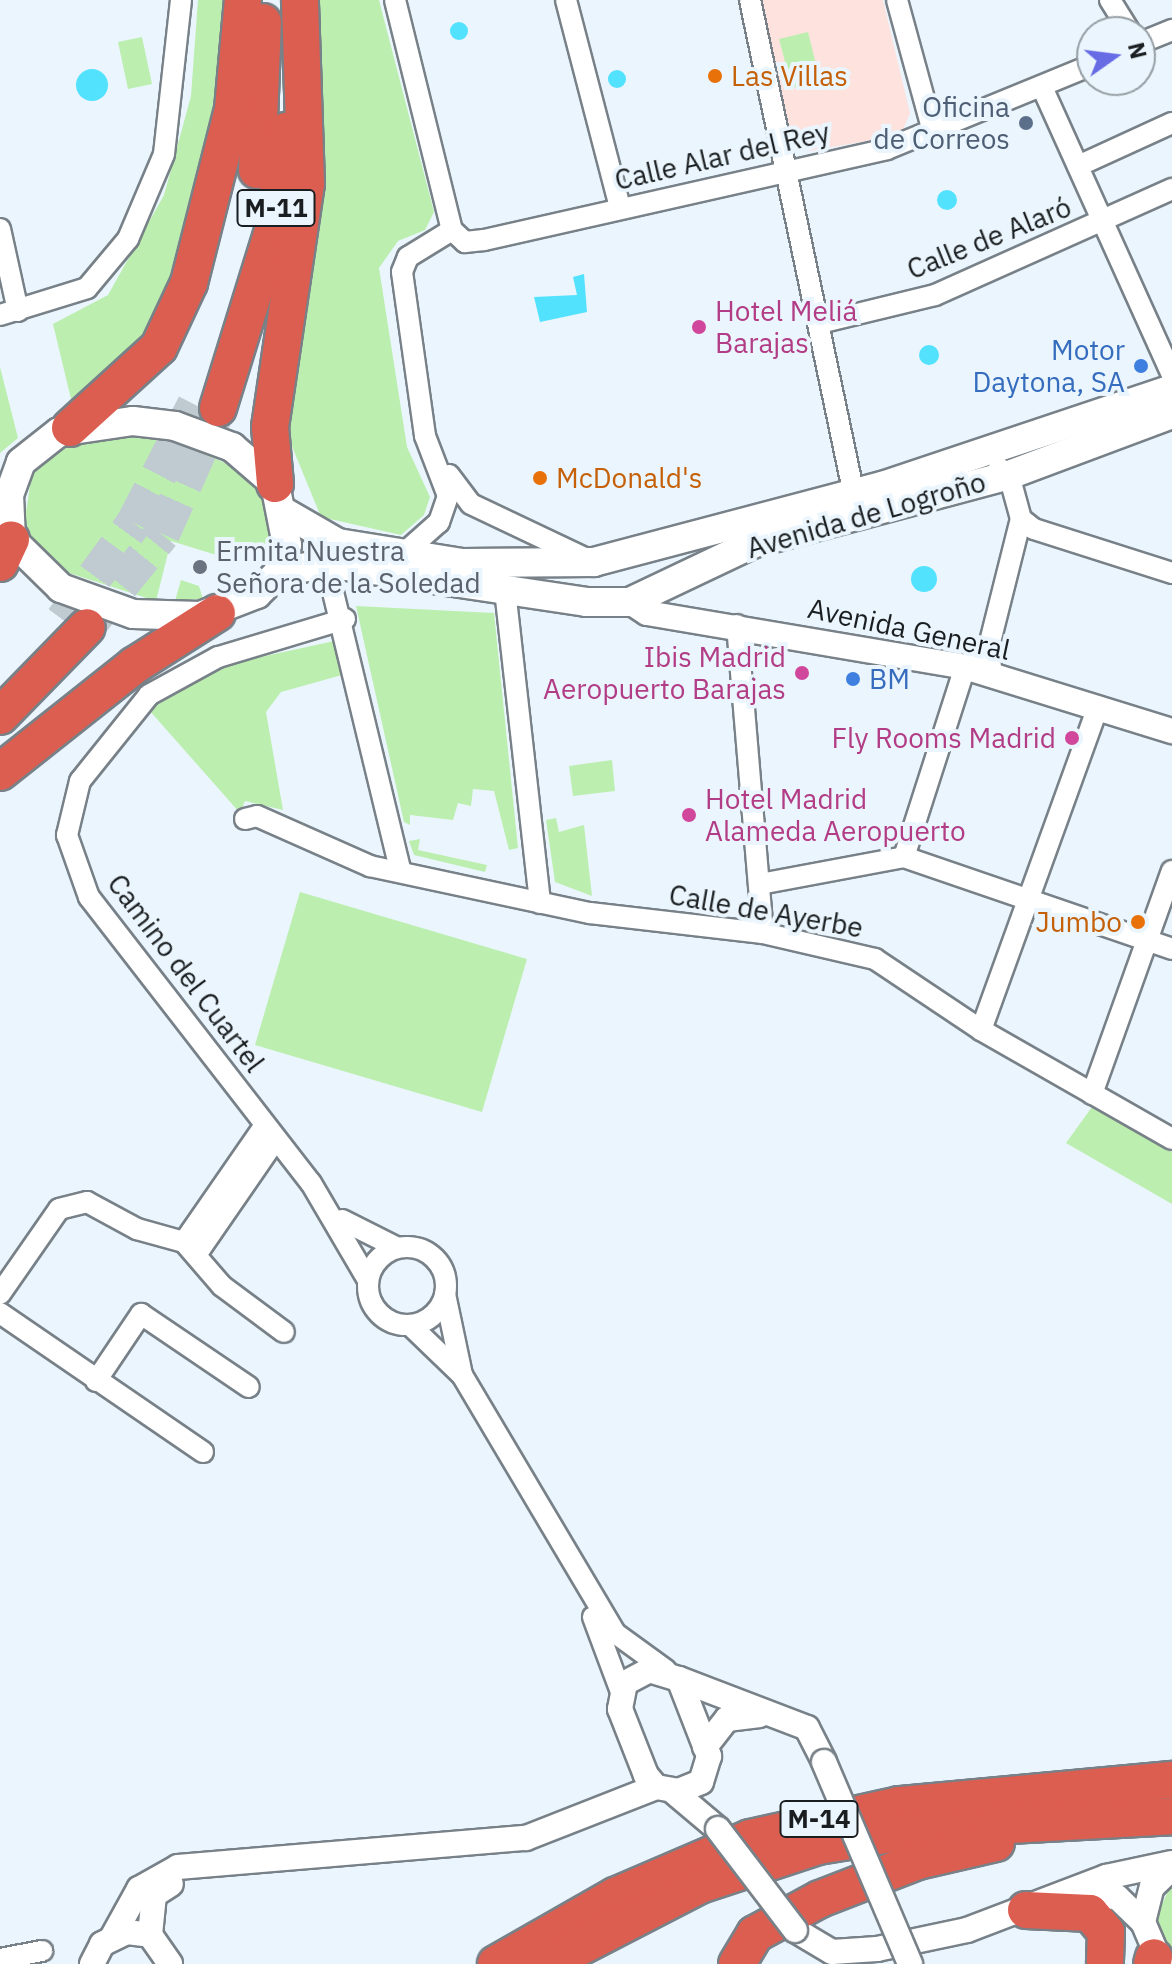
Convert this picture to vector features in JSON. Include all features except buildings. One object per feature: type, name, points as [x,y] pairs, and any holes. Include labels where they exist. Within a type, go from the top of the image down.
[{"type":"highway","points":[[70,428],[159,347],[189,283],[233,109],[243,0]]},
{"type":"highway","name":"M-11","points":[[261,0],[264,115],[249,222],[207,406],[252,311],[279,192],[287,120],[284,0]]},
{"type":"highway","points":[[281,498],[271,413],[306,184],[300,0]]},
{"type":"highway","points":[[0,772],[135,665],[217,613]]},
{"type":"highway","points":[[0,684],[75,624],[0,716]]},
{"type":"highway","name":"M-14","points":[[496,1964],[615,1896],[750,1838],[900,1805],[1172,1780]]},
{"type":"highway","name":"M-14","points":[[547,1964],[700,1885],[818,1846],[917,1830],[1172,1816]]},
{"type":"highway","points":[[737,1964],[755,1934],[859,1882],[972,1846],[1136,1819]]},
{"type":"highway","points":[[720,1964],[733,1939],[766,1911],[823,1887],[859,1882]]},
{"type":"highway","points":[[1026,1910],[1090,1913],[1106,1932],[1105,1964]]},
{"type":"main road","name":"Avenida de Logroño","points":[[281,498],[330,540],[496,565],[594,562],[854,495],[977,457],[1172,389]]},
{"type":"main road","name":"Avenida de Logroño","points":[[278,573],[326,563],[505,590],[630,602],[677,583],[754,543],[1009,475],[1172,414]]},
{"type":"main road","points":[[175,426],[232,447],[281,498],[278,573],[257,594],[217,613],[163,617],[91,602],[34,569],[5,540],[11,466],[70,428],[175,426]]},
{"type":"main road","points":[[677,583],[678,542]]},
{"type":"main road","points":[[625,556],[630,602]]},
{"type":"street","points":[[0,229],[9,313],[87,288],[128,239],[164,154],[181,0]]},
{"type":"street","points":[[395,0],[452,230],[408,257],[402,272],[430,450],[448,496],[446,510],[404,553]]},
{"type":"street","points":[[566,0],[620,208]]},
{"type":"street","points":[[750,0],[789,170],[854,495]]},
{"type":"street","points":[[897,0],[933,132]]},
{"type":"street","name":"Calle Alar del Rey","points":[[452,230],[465,242],[484,240],[789,170],[933,132],[1076,72]]},
{"type":"street","points":[[1042,87],[1172,375]]},
{"type":"street","points":[[1078,166],[1172,123]]},
{"type":"street","name":"Calle de Alaró","points":[[820,323],[935,295],[1172,189]]},
{"type":"street","points":[[430,450],[463,499],[594,562]]},
{"type":"street","points":[[904,857],[976,662],[1021,519],[1009,475],[977,457]]},
{"type":"street","points":[[1021,519],[1050,538],[1172,573]]},
{"type":"street","points":[[326,563],[345,619],[400,870]]},
{"type":"street","points":[[505,590],[540,903]]},
{"type":"street","name":"Avenida General","points":[[630,602],[647,613],[976,662],[1006,679],[1172,731]]},
{"type":"street","name":"Camino del Cuartel","points":[[345,619],[218,657],[149,695],[98,752],[69,813],[72,863],[89,897],[329,1210],[368,1280]]},
{"type":"street","points":[[737,625],[763,933]]},
{"type":"street","points":[[981,1030],[1098,707]]},
{"type":"street","name":"Calle de Ayerbe","points":[[245,819],[257,816],[346,859],[540,903],[763,933],[887,963],[981,1030],[1172,1139]]},
{"type":"street","points":[[760,884],[904,857],[1172,949]]},
{"type":"street","points":[[1092,1094],[1172,871]]},
{"type":"street","points":[[191,1247],[270,1132]]},
{"type":"street","points":[[0,1294],[59,1209],[75,1203],[100,1205],[137,1229],[191,1247],[222,1286],[284,1332]]},
{"type":"street","name":"Camino del Cuartel","points":[[329,1210],[362,1236],[396,1247]]},
{"type":"street","points":[[462,1375],[434,1257],[396,1247],[377,1259],[368,1280],[380,1315],[410,1325],[462,1375],[584,1590],[615,1633],[672,1674],[760,1715],[807,1728],[910,1964]]},
{"type":"street","points":[[410,1325],[432,1316],[445,1294]]},
{"type":"street","points":[[0,1313],[203,1452]]},
{"type":"street","points":[[96,1381],[141,1314],[249,1387]]},
{"type":"street","points":[[584,1590],[621,1692],[637,1755],[665,1790],[713,1821]]},
{"type":"street","points":[[621,1692],[635,1674],[672,1674]]},
{"type":"street","points":[[672,1674],[705,1747],[701,1782],[713,1821],[795,1930],[832,1952],[857,1952],[1026,1910],[1121,1872],[1172,1866]]},
{"type":"street","points":[[705,1747],[727,1719],[760,1715]]},
{"type":"street","points":[[603,1807],[637,1755]]},
{"type":"street","points":[[92,1964],[150,1878],[178,1867],[497,1843],[603,1807],[701,1782]]},
{"type":"street","points":[[170,1964],[150,1935],[154,1895],[184,1879],[248,1862]]},
{"type":"street","points":[[1143,1922],[1152,1887],[1172,1866]]},
{"type":"street","points":[[1066,1896],[1117,1897],[1143,1922],[1156,1962]]},
{"type":"street","points":[[113,1936],[150,1935]]},
{"type":"street","points":[[0,1959],[42,1951]]},
{"type":"shaded area","points":[[760,0],[883,0],[910,113],[901,135],[810,151],[793,142]]},
{"type":"green space","points":[[198,0],[229,0],[230,36],[196,219],[143,347],[119,371],[71,399],[53,324],[108,295],[164,195],[191,96]]},
{"type":"green space","points":[[316,0],[379,0],[434,212],[425,230],[398,241],[379,268],[407,447],[430,497],[424,515],[401,535],[321,517],[284,427]]},
{"type":"green space","points":[[808,32],[820,81],[792,88],[779,39]]},
{"type":"green space","points":[[142,37],[152,84],[128,89],[118,42]]},
{"type":"green space","points":[[0,367],[18,438],[0,453]]},
{"type":"green space","points":[[132,435],[181,443],[238,469],[263,491],[273,544],[256,544],[239,562],[171,541],[156,601],[63,571],[30,541],[24,525],[32,472],[66,444]]},
{"type":"green space","points":[[181,580],[199,586],[203,599],[175,601]]},
{"type":"green space","points":[[356,606],[494,613],[518,848],[509,850],[494,791],[473,789],[471,806],[458,803],[453,820],[410,815],[410,825],[404,822]]},
{"type":"green space","points":[[334,641],[342,675],[281,692],[266,712],[283,810],[245,801],[240,813],[149,710],[220,666]]},
{"type":"green space","points":[[612,760],[615,791],[573,796],[569,766]]},
{"type":"green space","points":[[556,818],[559,832],[584,825],[592,896],[555,882],[546,820]]},
{"type":"green space","points":[[420,839],[418,850],[487,865],[485,872],[414,855],[409,841]]},
{"type":"green space","points":[[300,892],[527,959],[482,1112],[255,1045]]},
{"type":"green space","points":[[1092,1107],[1172,1152],[1172,1204],[1066,1143]]},
{"type":"green space","points":[[1172,1883],[1172,1957],[1155,1919]]},
{"type":"water","points":[[455,22],[463,22],[468,31],[466,38],[455,40],[450,35],[450,27]]},
{"type":"water","points":[[92,69],[103,74],[108,85],[103,96],[92,101],[81,96],[76,85],[81,74]]},
{"type":"water","points":[[613,70],[621,70],[626,79],[624,86],[613,88],[608,83],[608,75]]},
{"type":"water","points":[[947,190],[954,193],[957,200],[954,207],[947,210],[940,207],[937,200],[940,193]]},
{"type":"water","points":[[584,274],[587,312],[540,322],[534,297],[577,295],[573,277]]},
{"type":"water","points":[[929,345],[936,348],[939,355],[936,362],[929,365],[922,362],[919,355],[922,348]]},
{"type":"water","points":[[924,566],[933,570],[937,579],[933,588],[924,592],[915,588],[911,579],[915,570]]},
{"type":"tunnel","points":[[63,620],[134,523],[195,405]]},
{"type":"tunnel","points":[[87,627],[162,534],[218,408]]},
{"type":"place","name":"Las Villas","points":[[715,76]]},
{"type":"place","name":"Oficina de Correos","points":[[1026,123]]},
{"type":"place","name":"Hotel Meliá Barajas","points":[[699,327]]},
{"type":"place","name":"Motor Daytona, SA","points":[[1141,366]]},
{"type":"place","name":"McDonald's","points":[[540,478]]},
{"type":"place","name":"Ermita Nuestra Señora de la Soledad","points":[[200,567]]},
{"type":"place","name":"Ibis Madrid Aeropuerto Barajas","points":[[802,673]]},
{"type":"place","name":"BM","points":[[853,679]]},
{"type":"place","name":"Fly Rooms Madrid","points":[[1072,738]]},
{"type":"place","name":"Hotel Madrid Alameda Aeropuerto","points":[[689,815]]},
{"type":"place","name":"Jumbo","points":[[1138,922]]}]
